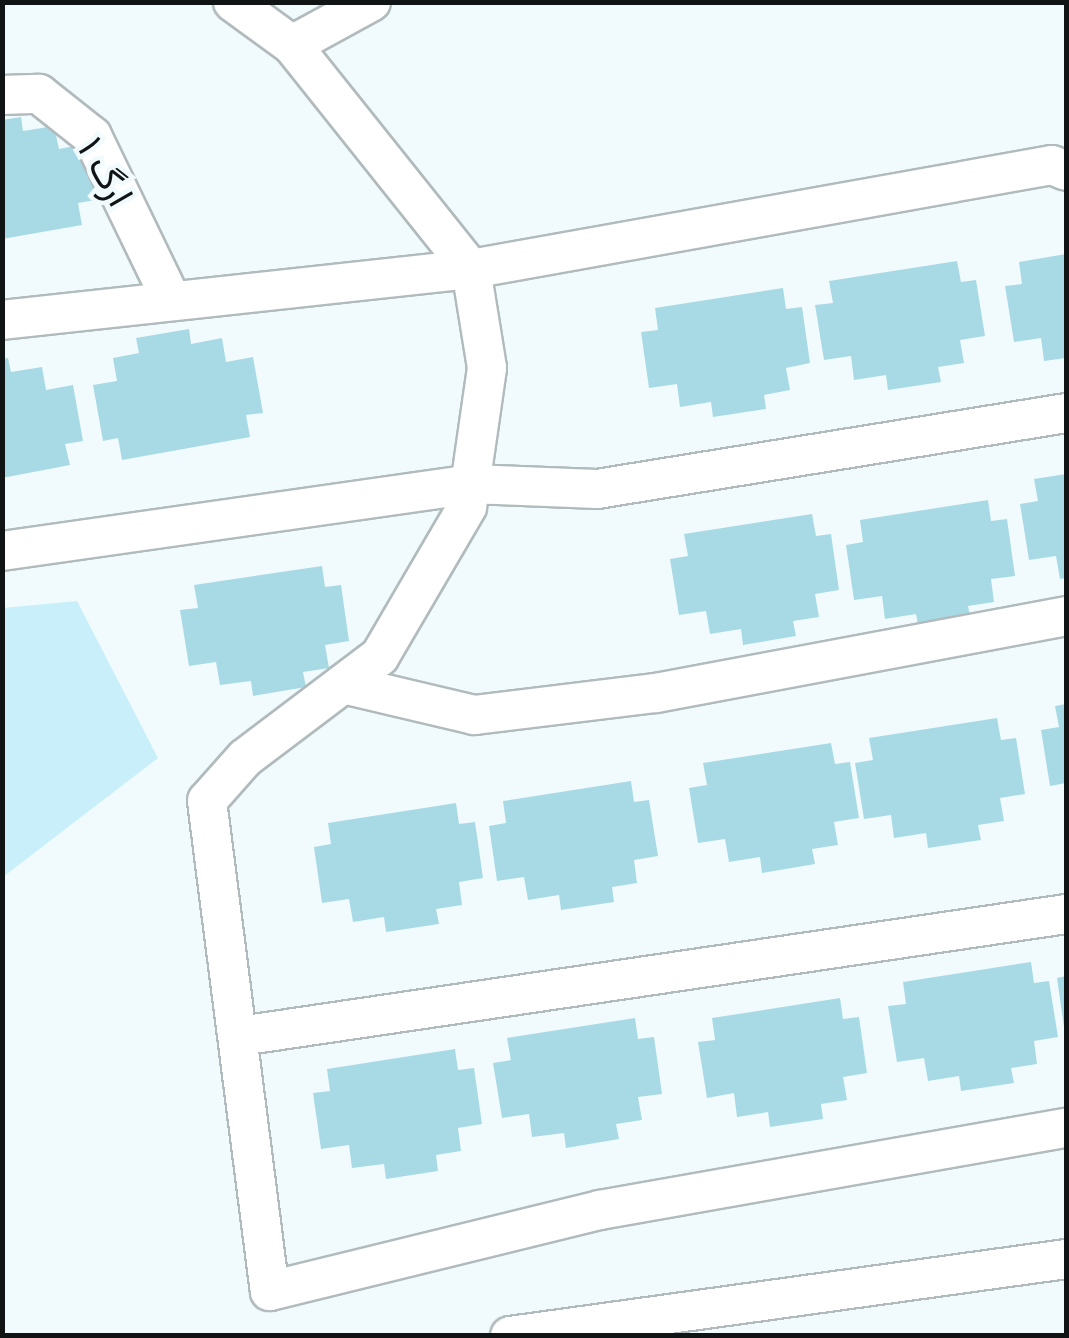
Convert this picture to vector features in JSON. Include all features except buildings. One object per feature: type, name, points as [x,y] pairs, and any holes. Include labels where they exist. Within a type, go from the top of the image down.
[{"type":"street","points":[[232,2],[292,45],[471,269],[487,368],[467,507],[380,656],[245,758],[207,802],[270,1292],[600,1210],[1066,1128]]},
{"type":"street","points":[[292,45],[371,2]]},
{"type":"street","name":"ارگ ۱","points":[[2,95],[38,94],[92,136],[170,298]]},
{"type":"street","points":[[2,320],[170,298],[228,298],[471,269],[1052,165],[1066,171]]},
{"type":"street","points":[[2,551],[470,484],[597,489],[1066,413]]},
{"type":"street","points":[[343,684],[474,715],[656,693],[1066,616]]},
{"type":"street","points":[[240,1036],[1066,914]]},
{"type":"street","points":[[510,1336],[1066,1258]]},
{"type":"shaded area","points":[[77,601],[158,758],[3,877],[3,608]]}]
